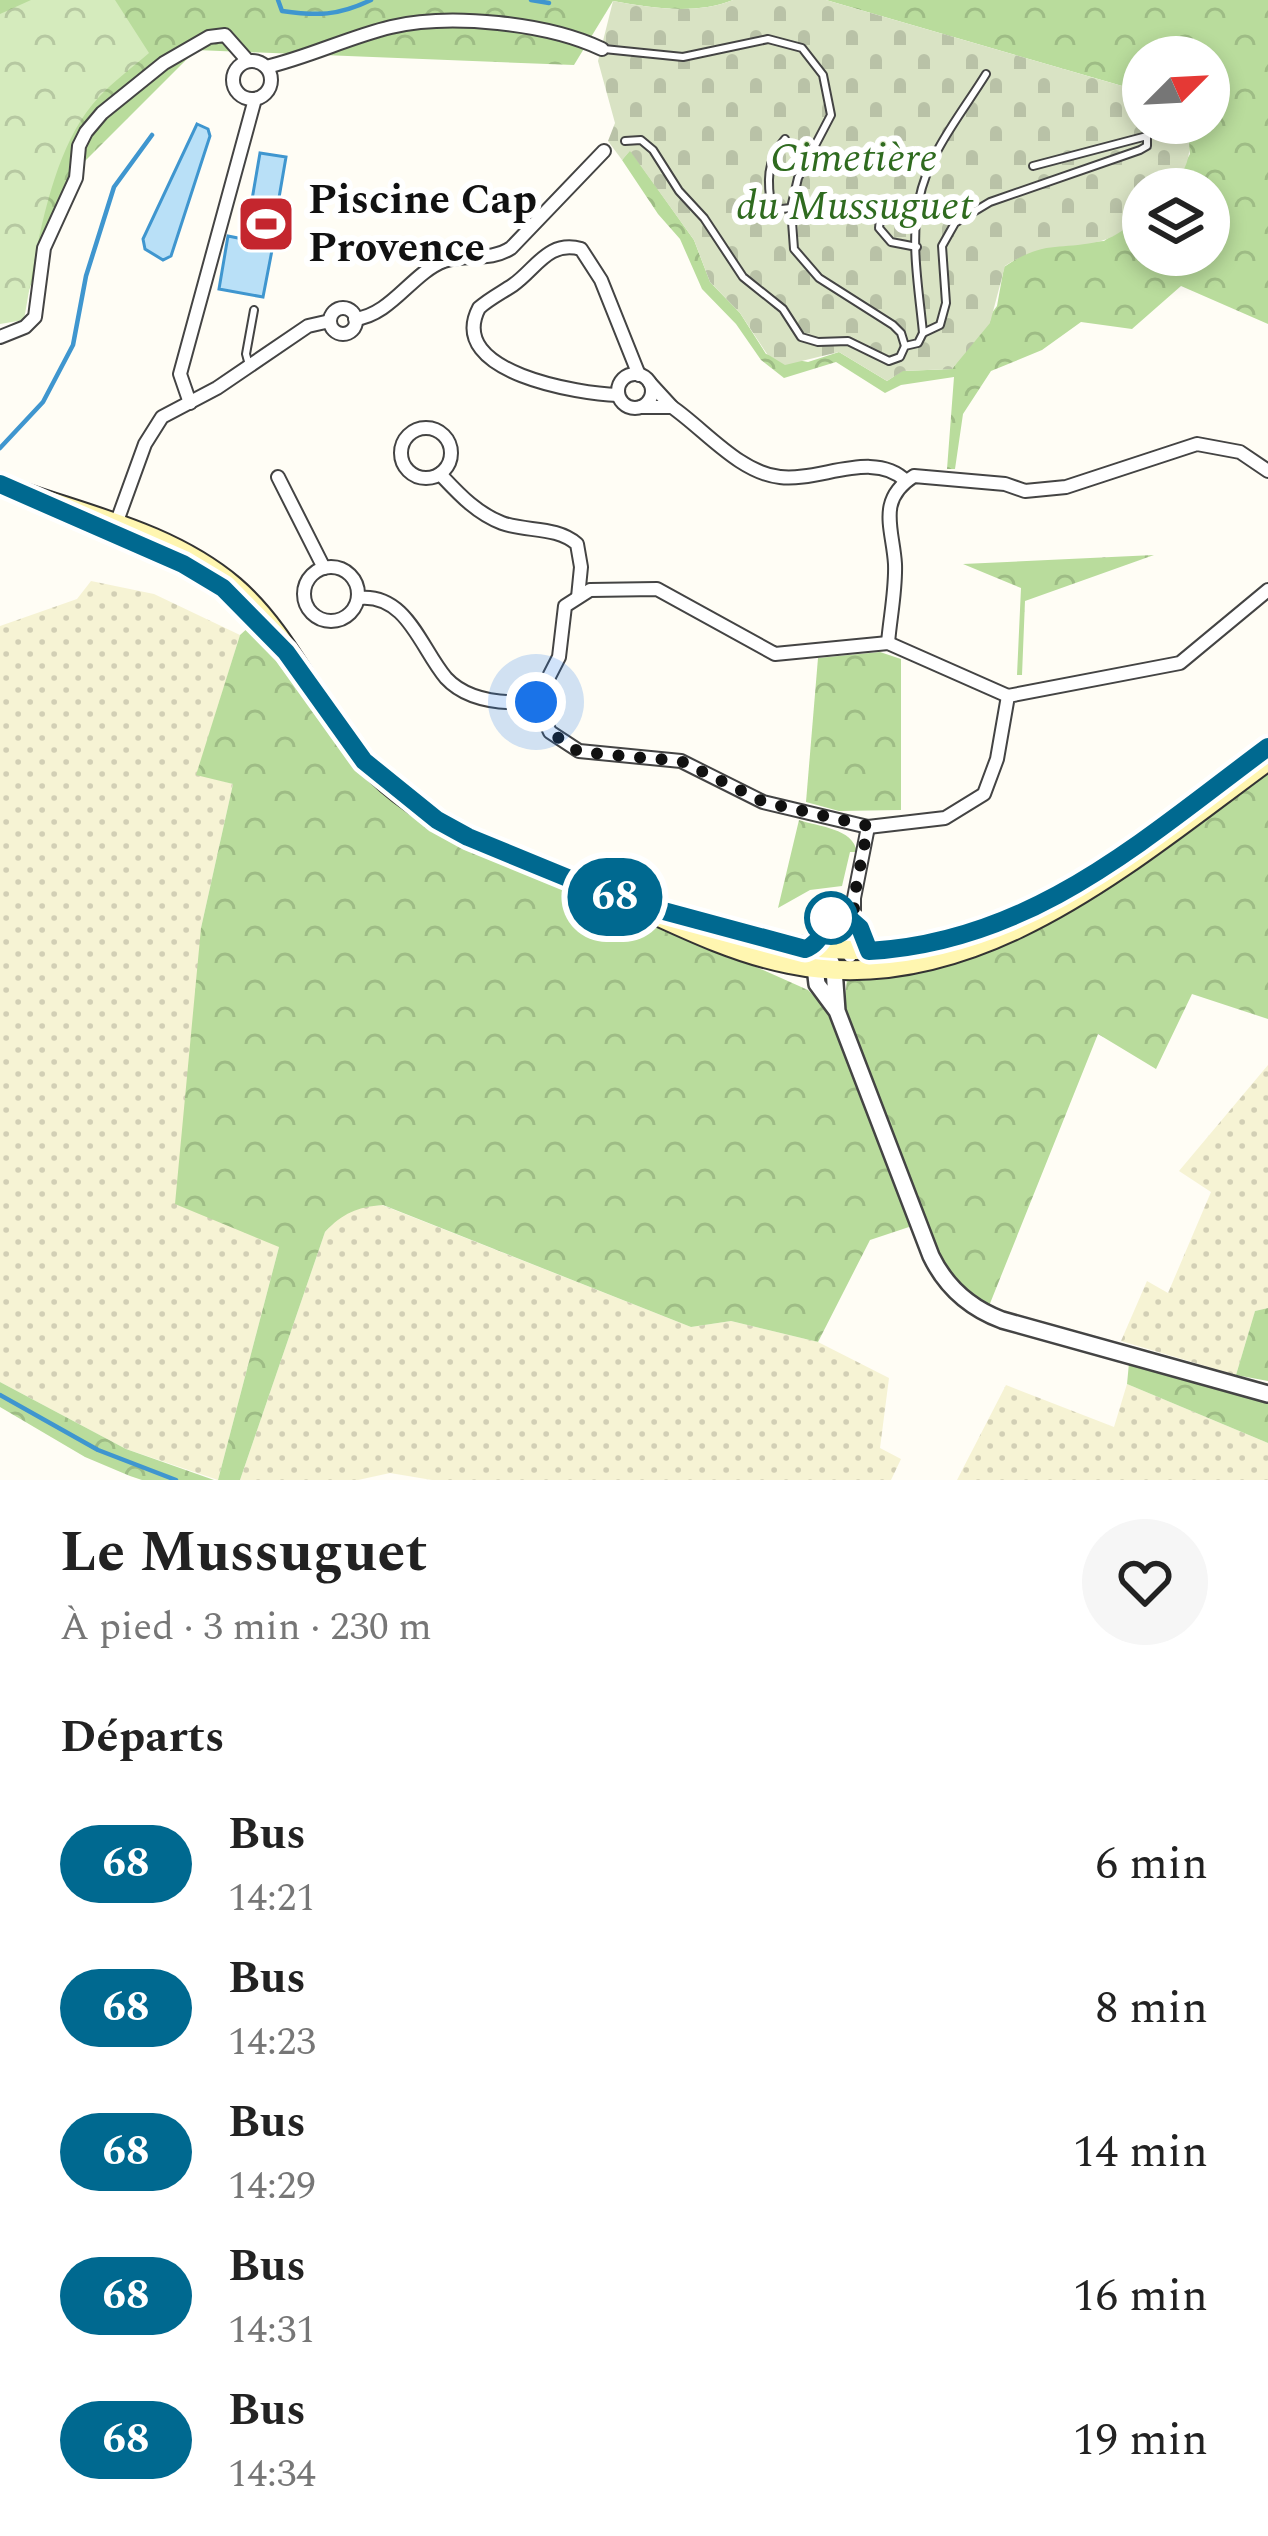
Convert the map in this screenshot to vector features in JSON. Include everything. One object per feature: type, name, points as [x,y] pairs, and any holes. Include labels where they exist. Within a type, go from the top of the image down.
[{"type":"main road","points":[[0,484],[176,547],[210,567],[263,614],[364,761],[409,800],[468,837],[750,953],[916,962],[958,951],[1052,912],[1119,870],[1268,761]]},
{"type":"main road","points":[[853,961],[869,951],[937,941],[992,925],[1052,901],[1113,862],[1268,747]]},
{"type":"street","points":[[0,337],[34,317],[44,248],[76,178],[79,146],[102,113],[164,62],[209,37],[225,35],[248,61],[266,67],[388,28],[432,20],[513,26],[577,38],[602,49]]},
{"type":"street","points":[[248,61],[233,74],[232,83],[245,98],[255,99]]},
{"type":"street","points":[[190,403],[180,374],[255,99],[268,90],[266,67]]},
{"type":"street","points":[[112,527],[145,444],[168,412],[190,403],[308,326],[330,321],[335,332],[351,331],[355,320],[372,315],[440,263],[502,254],[604,151]]},
{"type":"street","points":[[640,407],[649,400],[644,379],[602,280],[581,249],[567,246],[548,253],[474,316],[482,350],[512,371],[554,388],[618,394],[629,407],[640,407],[672,406]]},
{"type":"street","points":[[618,394],[622,380],[644,379],[757,473],[785,478],[883,467],[906,482]]},
{"type":"street","points":[[416,429],[440,431],[450,443],[451,460],[440,474],[424,478],[404,464],[401,448],[416,429]]},
{"type":"street","points":[[888,643],[895,562],[887,514],[906,482],[922,475],[1005,484],[1025,491],[1066,487],[1197,444],[1240,452],[1268,471]]},
{"type":"street","points":[[440,474],[485,515],[504,524],[570,538],[580,554],[584,593]]},
{"type":"street","points":[[278,477],[324,568]]},
{"type":"street","points":[[324,568],[346,571],[359,588],[357,606],[328,622],[309,615],[304,607],[308,581],[324,568]]},
{"type":"street","points":[[536,702],[559,657],[565,606],[584,593],[657,589],[775,654],[888,643],[1008,696],[1180,663],[1268,590]]},
{"type":"street","points":[[359,598],[383,600],[414,626],[449,682],[499,704],[536,702]]},
{"type":"street","points":[[536,702],[550,732],[579,752],[681,761],[764,802],[868,826],[945,818],[984,794],[997,759],[1008,696]]},
{"type":"street","points":[[853,961],[847,937],[868,826]]},
{"type":"street","points":[[854,919],[869,951]]},
{"type":"street","points":[[820,959],[817,984],[837,1011],[931,1256],[943,1278],[964,1299],[1002,1320],[1268,1394]]},
{"type":"lane","points":[[602,49],[683,57],[768,39],[786,40],[802,48],[824,75],[831,115],[798,178],[791,208],[794,248],[819,278],[901,333],[905,346],[900,357],[889,361],[848,341],[801,337],[783,308],[743,277],[648,144],[625,142]]},
{"type":"lane","points":[[905,346],[918,344],[923,333],[917,213],[924,183],[938,148],[986,74]]},
{"type":"lane","points":[[923,333],[934,330],[944,317],[942,246],[955,223],[990,202],[1140,150],[1147,146],[1147,136],[1034,166]]},
{"type":"lane","points":[[785,139],[769,170],[769,191],[772,209],[791,208]]},
{"type":"lane","points":[[917,213],[892,209],[880,219],[879,228],[891,242],[917,247]]},
{"type":"lane","points":[[244,369],[254,310]]},
{"type":"lane","points":[[820,959],[818,942],[826,924],[837,914],[854,919]]},
{"type":"shaded area","points":[[91,581],[154,594],[240,635],[197,774],[233,784],[201,928],[279,1247],[218,1480],[126,1449],[0,1382],[0,626],[77,599]]},
{"type":"shaded area","points":[[1268,1065],[1268,1308],[1255,1311],[1236,1375],[1121,1341],[1147,1281],[1168,1293],[1211,1192],[1179,1171]]},
{"type":"shaded area","points":[[382,1205],[691,1327],[731,1321],[818,1342],[889,1378],[880,1448],[901,1459],[891,1480],[432,1480],[390,1473],[358,1480],[240,1480],[325,1232],[341,1215]]},
{"type":"shaded area","points":[[1127,1384],[1268,1443],[1268,1480],[957,1480],[1006,1385],[1114,1427]]},
{"type":"green space","points":[[0,0],[733,0],[689,9],[613,1],[574,65],[196,50],[70,176],[25,301],[0,291]]},
{"type":"green space","points":[[31,0],[115,0],[149,53],[82,118],[48,202],[24,320],[0,324],[0,14]]},
{"type":"green space","name":"Cimetière du Mussuguet","points":[[733,0],[826,0],[1122,86],[1122,144],[1189,144],[1185,166],[1122,168],[1122,230],[1101,241],[1043,249],[1005,266],[990,323],[952,369],[903,371],[887,381],[839,352],[785,365],[767,354],[740,313],[710,282],[694,240],[630,151],[622,160],[608,141],[615,123],[598,61],[613,1],[659,8]]},
{"type":"green space","points":[[826,0],[1268,0],[1268,324],[1181,286],[1132,329],[1081,322],[1042,350],[991,371],[963,414],[955,469],[947,469],[954,377],[901,385],[885,393],[836,362],[784,378],[761,360],[736,324],[702,289],[680,239],[622,160],[630,150],[694,240],[710,282],[740,313],[766,354],[808,362],[839,352],[887,381],[902,371],[952,369],[997,306],[1004,267],[1027,252],[1104,241],[1122,228],[1122,276],[1230,276],[1230,168],[1182,168],[1190,154],[1188,144],[1230,144],[1230,36],[1122,36],[1122,86]]},
{"type":"green space","points":[[1154,555],[1025,601],[1022,675],[1017,675],[1021,588],[963,564]]},
{"type":"green space","points":[[250,626],[361,774],[418,817],[808,990],[829,1011],[912,1226],[870,1240],[818,1342],[731,1321],[691,1327],[383,1205],[366,1207],[344,1216],[325,1232],[240,1480],[218,1480],[279,1247],[175,1204],[201,928],[233,784],[196,775],[240,635]]},
{"type":"green space","points":[[880,652],[901,659],[901,810],[839,811],[806,802],[818,658]]},
{"type":"green space","points":[[1268,774],[1268,1019],[1192,994],[1156,1069],[1098,1034],[989,1306],[940,1261],[844,1007],[847,979],[942,965],[1014,941],[1127,877]]},
{"type":"green space","points":[[799,820],[842,833],[857,852],[850,852],[842,886],[810,890],[778,908]]},
{"type":"green space","points":[[1268,1308],[1268,1381],[1236,1375],[1255,1311]]},
{"type":"green space","points":[[1129,1363],[1268,1402],[1268,1443],[1127,1384]]},
{"type":"green space","points":[[0,1382],[126,1449],[214,1480],[142,1480],[85,1457],[0,1407]]},
{"type":"water","points":[[197,124],[208,129],[210,136],[171,256],[163,260],[145,249],[143,239]]},
{"type":"water","points":[[260,153],[286,157],[275,221],[249,217]]},
{"type":"water","points":[[228,236],[273,245],[263,297],[219,289]]},
{"type":"waterway","points":[[278,0],[282,11],[317,14],[371,0]]},
{"type":"waterway","points":[[531,0],[549,3]]},
{"type":"waterway","points":[[0,448],[43,402],[73,345],[86,276],[114,187],[152,135]]},
{"type":"waterway","points":[[0,1395],[98,1450],[176,1480]]},
{"type":"bus line","name":"68","points":[[0,484],[183,564],[223,588],[286,652],[364,761],[437,820],[619,899],[805,949],[818,942],[837,914],[854,919],[869,951],[937,941],[1052,901],[1113,862],[1268,747]]},
{"type":"place","name":"Piscine Cap Provence","points":[[266,224]]},
{"type":"route","points":[[536,702],[550,732],[579,752],[681,761],[764,802],[868,826],[854,919],[843,913],[831,918]]}]
